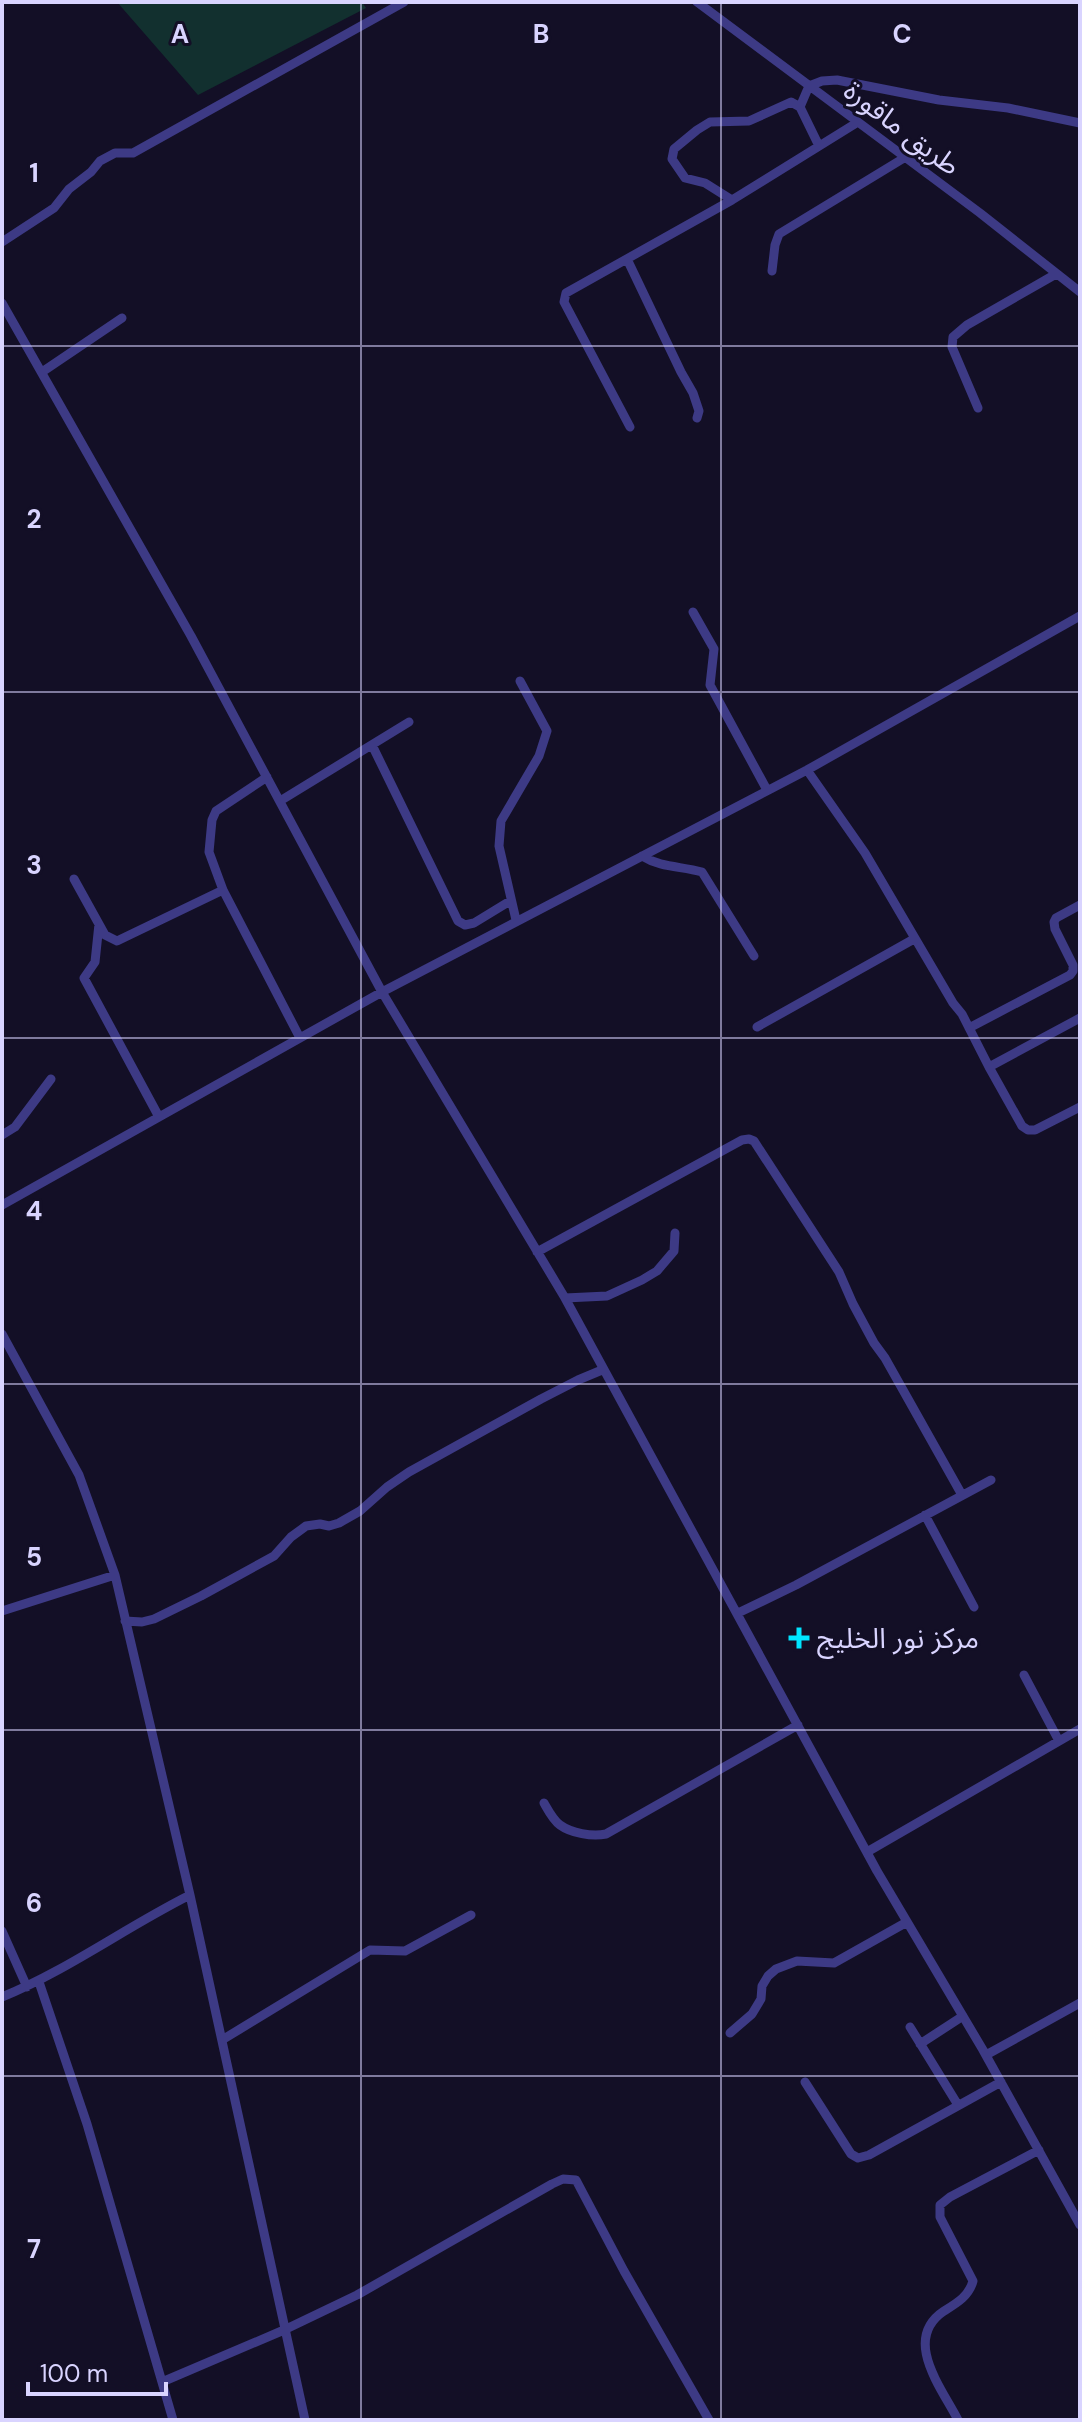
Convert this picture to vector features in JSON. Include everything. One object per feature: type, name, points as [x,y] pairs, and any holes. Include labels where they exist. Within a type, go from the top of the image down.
[{"type":"street","points":[[2,242],[54,208],[69,189],[100,161],[115,153],[133,153],[404,2]]},
{"type":"street","name":"طريق ماقورة","points":[[697,2],[980,213],[1080,292]]},
{"type":"street","points":[[800,107],[809,86],[837,80],[1080,123]]},
{"type":"street","points":[[732,200],[705,183],[685,178],[672,159],[674,149],[697,130],[710,122],[749,121],[791,102],[800,107],[819,146]]},
{"type":"street","points":[[630,427],[564,302],[566,293],[732,200],[858,122]]},
{"type":"street","points":[[772,271],[779,234],[904,158]]},
{"type":"street","points":[[627,259],[693,393],[699,411],[697,418]]},
{"type":"street","points":[[978,408],[952,347],[953,337],[967,325],[1056,274]]},
{"type":"street","points":[[2,303],[191,636],[382,992],[565,1298],[867,1852],[986,2055],[1080,2225]]},
{"type":"street","points":[[42,372],[122,318]]},
{"type":"street","points":[[693,612],[714,649],[710,685],[767,790]]},
{"type":"street","points":[[2,1205],[382,992],[807,770],[1080,616]]},
{"type":"street","points":[[516,920],[499,846],[501,821],[539,756],[547,731],[520,681]]},
{"type":"street","points":[[280,801],[409,722]]},
{"type":"street","points":[[372,745],[458,921],[465,925],[474,923],[510,901]]},
{"type":"street","points":[[807,770],[865,853],[969,1028],[1022,1126],[1028,1130],[1047,1125],[1080,1107]]},
{"type":"street","points":[[267,777],[216,811],[212,820],[209,852],[223,890],[300,1038]]},
{"type":"street","points":[[642,856],[654,864],[702,872],[754,956]]},
{"type":"street","points":[[74,879],[105,935],[117,941],[223,890]]},
{"type":"street","points":[[969,1028],[1070,975],[1073,965],[1054,922],[1080,905]]},
{"type":"street","points":[[99,924],[95,962],[84,978],[159,1117]]},
{"type":"street","points":[[757,1027],[914,939]]},
{"type":"street","points":[[989,1067],[1080,1018]]},
{"type":"street","points":[[2,1135],[15,1127],[51,1079]]},
{"type":"street","points":[[537,1252],[742,1140],[754,1141],[839,1272],[874,1343],[962,1495]]},
{"type":"street","points":[[565,1298],[607,1296],[642,1280],[667,1262],[674,1251],[675,1233]]},
{"type":"street","points":[[2,1334],[79,1475],[115,1575],[190,1895],[305,2420]]},
{"type":"street","points":[[125,1621],[154,1619],[201,1596],[274,1556],[306,1526],[339,1523],[360,1511],[409,1472],[541,1399],[602,1370]]},
{"type":"street","points":[[738,1613],[991,1480]]},
{"type":"street","points":[[925,1515],[974,1607]]},
{"type":"street","points":[[2,1611],[115,1575]]},
{"type":"street","points":[[1024,1675],[1059,1741]]},
{"type":"street","points":[[544,1803],[562,1826],[585,1834],[606,1834],[798,1725]]},
{"type":"street","points":[[867,1852],[1080,1729]]},
{"type":"street","points":[[2,1997],[39,1982],[157,1911],[190,1895]]},
{"type":"street","points":[[222,2040],[370,1950],[405,1951],[471,1915]]},
{"type":"street","points":[[730,2033],[752,2014],[761,1999],[762,1986],[776,1969],[797,1961],[834,1963],[907,1922]]},
{"type":"street","points":[[2,1931],[27,1987]]},
{"type":"street","points":[[39,1982],[87,2124],[173,2420]]},
{"type":"street","points":[[986,2055],[1080,2003]]},
{"type":"street","points":[[920,2044],[963,2016]]},
{"type":"street","points":[[910,2027],[958,2105]]},
{"type":"street","points":[[805,2082],[851,2154],[858,2158],[869,2155],[1001,2082]]},
{"type":"street","points":[[958,2420],[925,2352],[928,2326],[934,2318],[961,2300],[973,2281],[940,2217],[940,2205],[1039,2150]]},
{"type":"street","points":[[162,2382],[357,2295],[552,2184],[571,2178],[576,2180],[709,2420]]},
{"type":"street","points":[[693,2394],[700,2413],[699,2420]]},
{"type":"green space","points":[[117,2],[362,2],[366,8],[198,95]]},
{"type":"place","name":"مركز نور الخليج","points":[[799,1638]]}]
